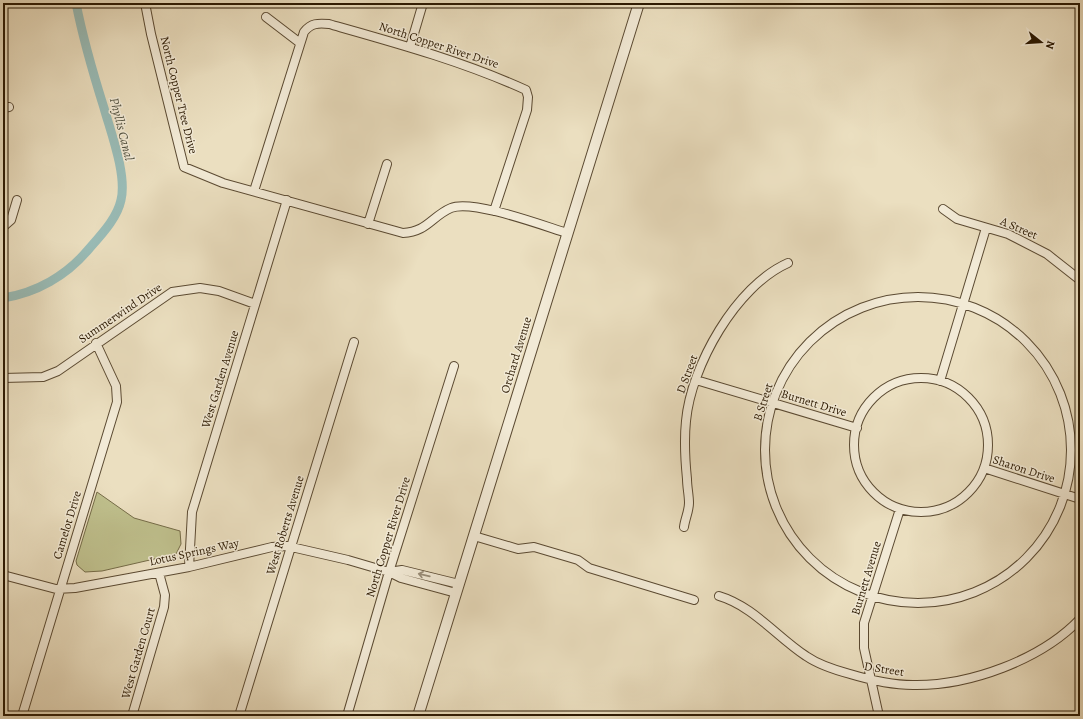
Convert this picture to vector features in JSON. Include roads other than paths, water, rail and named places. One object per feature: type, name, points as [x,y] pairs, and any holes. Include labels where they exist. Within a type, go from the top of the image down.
[{"type":"street","name":"North Copper Tree Drive","points":[[145,3],[151,34],[184,166],[223,183],[403,234],[418,231],[450,208],[460,205],[494,211],[567,233]]},
{"type":"street","points":[[410,47],[424,3]]},
{"type":"street","name":"Orchard Avenue","points":[[418,716],[639,3]]},
{"type":"street","points":[[254,191],[300,43],[266,17]]},
{"type":"street","name":"North Copper River Drive","points":[[300,43],[308,26],[318,23],[329,24],[410,47],[486,72],[526,90],[528,97],[527,110],[494,211]]},
{"type":"street","points":[[368,224],[387,164]]},
{"type":"street","points":[[3,227],[11,220],[18,200]]},
{"type":"street","name":"West Garden Avenue","points":[[189,567],[192,512],[287,200]]},
{"type":"street","name":"A Street","points":[[943,209],[957,219],[1008,234],[1047,254],[1080,280]]},
{"type":"street","points":[[940,381],[986,228]]},
{"type":"street","name":"D Street","points":[[684,527],[689,504],[685,451],[686,420],[689,400],[696,380],[713,338],[733,308],[758,282],[777,268],[788,263]]},
{"type":"street","name":"Summerwind Drive","points":[[3,378],[43,377],[58,371],[96,343],[172,292],[200,288],[219,291],[255,304]]},
{"type":"street","name":"B Street","points":[[929,297],[963,303],[985,312],[1006,324],[1029,344],[1041,357],[1054,378],[1063,400],[1069,424],[1072,448],[1070,472],[1065,496],[1054,520],[1040,543],[1022,563],[1001,579],[977,592],[952,600],[925,604],[898,602],[872,597],[844,585],[820,568],[798,546],[782,521],[771,493],[766,463],[766,433],[773,403],[786,372],[807,345],[833,323],[857,310],[896,298],[929,297]]},
{"type":"street","name":"West Roberts Avenue","points":[[240,716],[354,342]]},
{"type":"street","name":"Camelot Drive","points":[[22,716],[117,402],[116,386],[96,343]]},
{"type":"street","name":"North Copper River Drive","points":[[347,716],[389,572],[454,366]]},
{"type":"street","points":[[916,378],[940,381],[961,391],[980,413],[988,440],[987,459],[984,468],[969,492],[949,506],[926,512],[900,509],[881,499],[871,489],[858,469],[854,450],[857,428],[868,405],[877,395],[889,386],[916,378]]},
{"type":"street","name":"Burnett Drive","points":[[696,380],[857,428]]},
{"type":"street","name":"Sharon Drive","points":[[984,468],[1065,496],[1080,499]]},
{"type":"street","name":"Burnett Avenue","points":[[879,716],[864,648],[864,623],[900,509]]},
{"type":"street","points":[[474,536],[518,549],[534,547],[578,560],[589,568],[694,600]]},
{"type":"street","name":"Lotus Springs Way","points":[[3,575],[61,588],[92,586],[189,567],[272,547],[291,547],[389,572],[402,570],[457,589]]},
{"type":"street","name":"West Garden Court","points":[[132,716],[164,607],[165,595],[159,573]]},
{"type":"street","name":"D Street","points":[[720,596],[735,601],[806,657],[828,668],[871,679],[914,685],[981,676],[1011,665],[1051,644],[1080,619]]},
{"type":"waterway","name":"Phyllis Canal","points":[[3,298],[15,296],[39,287],[50,282],[70,268],[108,227],[116,214],[121,200],[122,179],[120,166],[88,56],[76,3]]}]
